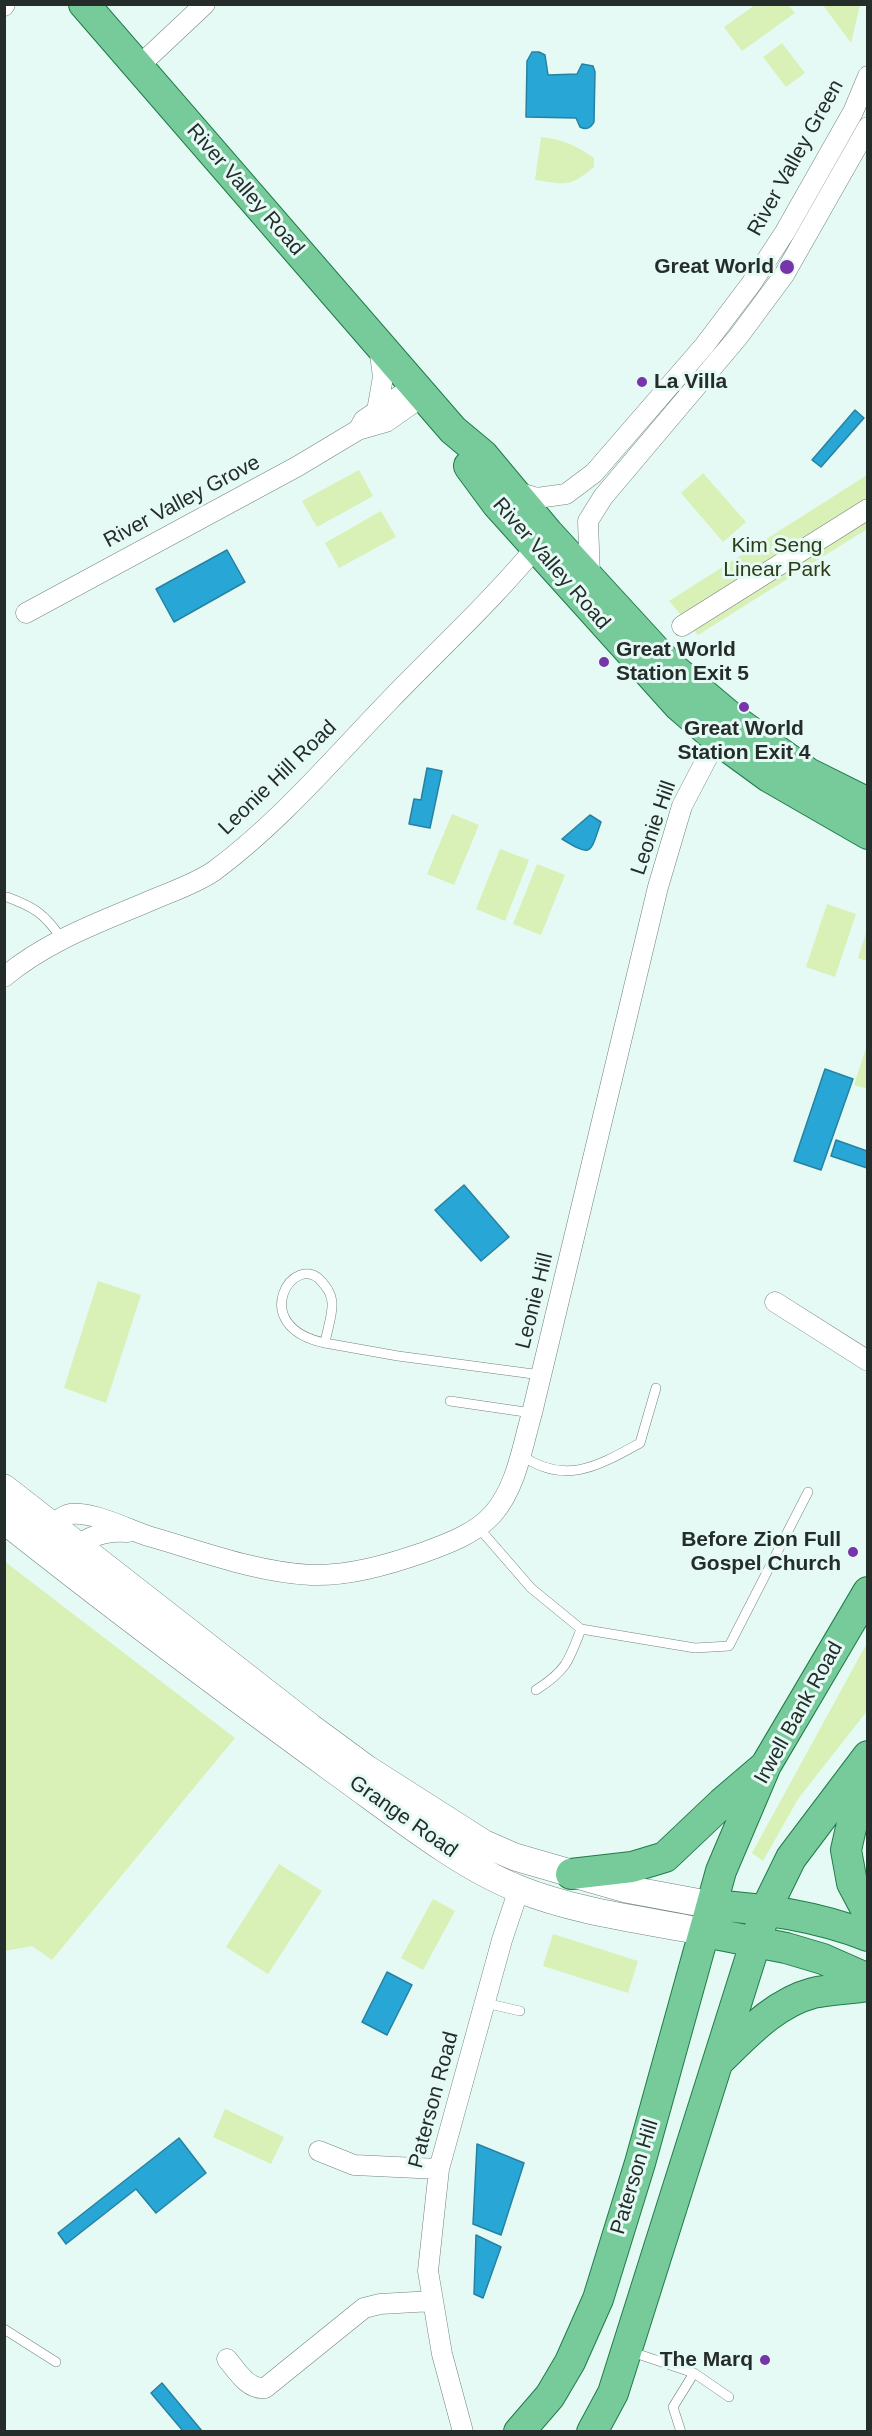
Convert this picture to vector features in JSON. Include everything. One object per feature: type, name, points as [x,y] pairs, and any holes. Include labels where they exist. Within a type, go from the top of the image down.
[{"type":"main road","name":"River Valley Road","points":[[84,4],[453,430],[483,455],[514,490],[542,540],[590,577],[769,777],[867,834]]},
{"type":"main road","name":"River Valley Road","points":[[453,430],[471,470],[542,540],[662,690],[725,729],[867,803]]},
{"type":"main road","name":"Grange Road","points":[[4,1488],[46,1537],[193,1667],[390,1810],[478,1868],[519,1889],[603,1912],[708,1918],[766,1909],[799,1915],[867,1936]]},
{"type":"main road","name":"Grange Road","points":[[4,1520],[46,1537]]},
{"type":"main road","name":"Grange Road","points":[[68,1555],[367,1769],[483,1843],[515,1857],[626,1889],[708,1918],[756,1942],[823,1959],[867,1979]]},
{"type":"main road","name":"Irwell Bank Road","points":[[708,1918],[721,1871],[766,1765],[867,1592]]},
{"type":"main road","points":[[867,1756],[846,1850],[852,1883],[867,1913]]},
{"type":"main road","name":"Paterson Hill","points":[[592,2432],[613,2393],[627,2351],[766,1909],[791,1858],[867,1756]]},
{"type":"main road","points":[[572,1874],[632,1867],[665,1857],[766,1765]]},
{"type":"main road","name":"Paterson Hill","points":[[519,2432],[550,2396],[570,2362],[598,2299],[640,2163],[708,1918]]},
{"type":"main road","points":[[719,2061],[764,2018],[794,2000],[814,1993],[867,1986]]},
{"type":"street","points":[[139,66],[205,4]]},
{"type":"street","name":"River Valley Green","points":[[514,490],[537,498],[566,494],[594,473],[704,346],[751,284],[785,232],[853,112],[867,76]]},
{"type":"street","points":[[590,577],[588,521],[603,497],[738,337],[784,275],[867,127]]},
{"type":"street","points":[[377,411],[382,377],[379,346]]},
{"type":"street","name":"River Valley Grove","points":[[358,430],[364,420],[377,411],[419,391]]},
{"type":"street","name":"River Valley Grove","points":[[26,613],[298,466],[358,430],[386,422],[419,391]]},
{"type":"street","points":[[682,626],[867,509]]},
{"type":"street","name":"Leonie Hill Road","points":[[4,977],[25,960],[61,938],[196,882],[227,861],[300,793],[542,540]]},
{"type":"street","name":"Leonie Hill","points":[[46,1537],[60,1519],[71,1514],[116,1522],[140,1533],[268,1570],[313,1575],[351,1572],[394,1562],[450,1543],[478,1527],[493,1514],[508,1491],[532,1413],[665,862],[682,806],[725,729]]},
{"type":"street","points":[[775,1302],[867,1361]]},
{"type":"street","name":"Leonie Hill","points":[[68,1555],[91,1537],[115,1531],[140,1533]]},
{"type":"street","name":"Paterson Road","points":[[463,2432],[442,2354],[428,2271],[439,2169],[519,1889]]},
{"type":"street","points":[[320,2151],[354,2165],[439,2169]]},
{"type":"street","points":[[227,2359],[250,2385],[257,2389],[265,2388],[364,2308],[381,2304],[433,2301]]},
{"type":"lane","points":[[7,897],[29,905],[48,919],[61,938]]},
{"type":"lane","points":[[325,1343],[332,1304],[330,1293],[320,1278],[310,1274],[299,1275],[288,1284],[280,1297],[280,1309],[286,1321],[299,1333],[325,1343],[398,1356],[541,1375]]},
{"type":"lane","points":[[520,1455],[542,1468],[573,1472],[600,1464],[640,1443],[656,1388]]},
{"type":"lane","points":[[450,1401],[532,1413]]},
{"type":"lane","points":[[478,1527],[531,1588],[580,1629],[695,1648],[729,1646],[808,1492]]},
{"type":"lane","points":[[536,1690],[554,1679],[569,1662],[580,1629]]},
{"type":"lane","points":[[485,2003],[520,2011]]},
{"type":"lane","points":[[4,2329],[56,2362]]},
{"type":"lane","points":[[627,2351],[694,2373],[729,2397]]},
{"type":"lane","points":[[681,2432],[673,2407],[694,2373]]},
{"type":"green space","points":[[755,5],[788,5],[795,13],[742,51],[724,27]]},
{"type":"green space","points":[[823,5],[860,5],[851,43]]},
{"type":"green space","points":[[782,43],[805,73],[786,87],[763,57]]},
{"type":"green space","points":[[541,137],[563,141],[582,150],[594,158],[594,167],[579,178],[567,183],[535,180]]},
{"type":"green space","points":[[359,470],[373,496],[317,527],[302,501]]},
{"type":"green space","points":[[703,473],[746,522],[723,542],[681,493]]},
{"type":"green space","name":"Kim Seng Linear Park","points":[[867,475],[867,529],[698,635],[669,601]]},
{"type":"green space","points":[[381,511],[396,537],[339,568],[325,543]]},
{"type":"green space","points":[[452,814],[479,825],[454,885],[427,874]]},
{"type":"green space","points":[[500,849],[529,860],[505,921],[476,909]]},
{"type":"green space","points":[[537,864],[565,875],[541,935],[513,924]]},
{"type":"green space","points":[[827,904],[856,914],[835,977],[806,967]]},
{"type":"green space","points":[[867,930],[867,961],[858,958]]},
{"type":"green space","points":[[868,1046],[867,1089],[854,1085]]},
{"type":"green space","points":[[98,1281],[141,1295],[106,1403],[64,1388]]},
{"type":"green space","points":[[4,1561],[235,1738],[52,1960],[32,1946],[5,1951]]},
{"type":"green space","points":[[867,1643],[867,1711],[798,1799],[763,1861],[752,1853]]},
{"type":"green space","points":[[279,1864],[322,1891],[268,1974],[226,1947]]},
{"type":"green space","points":[[433,1899],[455,1911],[423,1970],[401,1958]]},
{"type":"green space","points":[[553,1934],[638,1961],[628,1993],[543,1966]]},
{"type":"green space","points":[[225,2109],[284,2137],[271,2164],[213,2137]]},
{"type":"water","points":[[532,52],[545,55],[548,75],[577,74],[582,64],[593,66],[595,72],[594,122],[590,127],[580,127],[576,118],[526,117],[527,61]]},
{"type":"water","points":[[855,410],[864,418],[821,467],[812,460]]},
{"type":"water","points":[[227,550],[245,582],[174,622],[156,589]]},
{"type":"water","points":[[427,768],[442,771],[430,828],[409,824],[414,799],[421,800]]},
{"type":"water","points":[[590,815],[601,822],[595,840],[589,849],[580,849],[562,839]]},
{"type":"water","points":[[825,1069],[853,1079],[821,1170],[794,1161]]},
{"type":"water","points":[[836,1140],[867,1151],[867,1168],[831,1156]]},
{"type":"water","points":[[464,1185],[509,1237],[481,1261],[435,1210]]},
{"type":"water","points":[[387,1972],[412,1985],[387,2035],[362,2022]]},
{"type":"water","points":[[179,2138],[206,2173],[156,2213],[136,2189],[66,2244],[58,2233]]},
{"type":"water","points":[[477,2144],[524,2163],[501,2235],[473,2224]]},
{"type":"water","points":[[476,2235],[501,2247],[483,2298],[474,2294]]},
{"type":"water","points":[[162,2383],[202,2431],[183,2431],[151,2393]]},
{"type":"place","name":"Great World","points":[[787,267]]},
{"type":"place","name":"La Villa","points":[[642,382]]},
{"type":"place","name":"Great World Station Exit 5","points":[[604,662]]},
{"type":"place","name":"Great World Station Exit 4","points":[[744,707]]},
{"type":"place","name":"Before Zion Full Gospel Church","points":[[853,1552]]},
{"type":"place","name":"The Marq","points":[[765,2360]]}]
